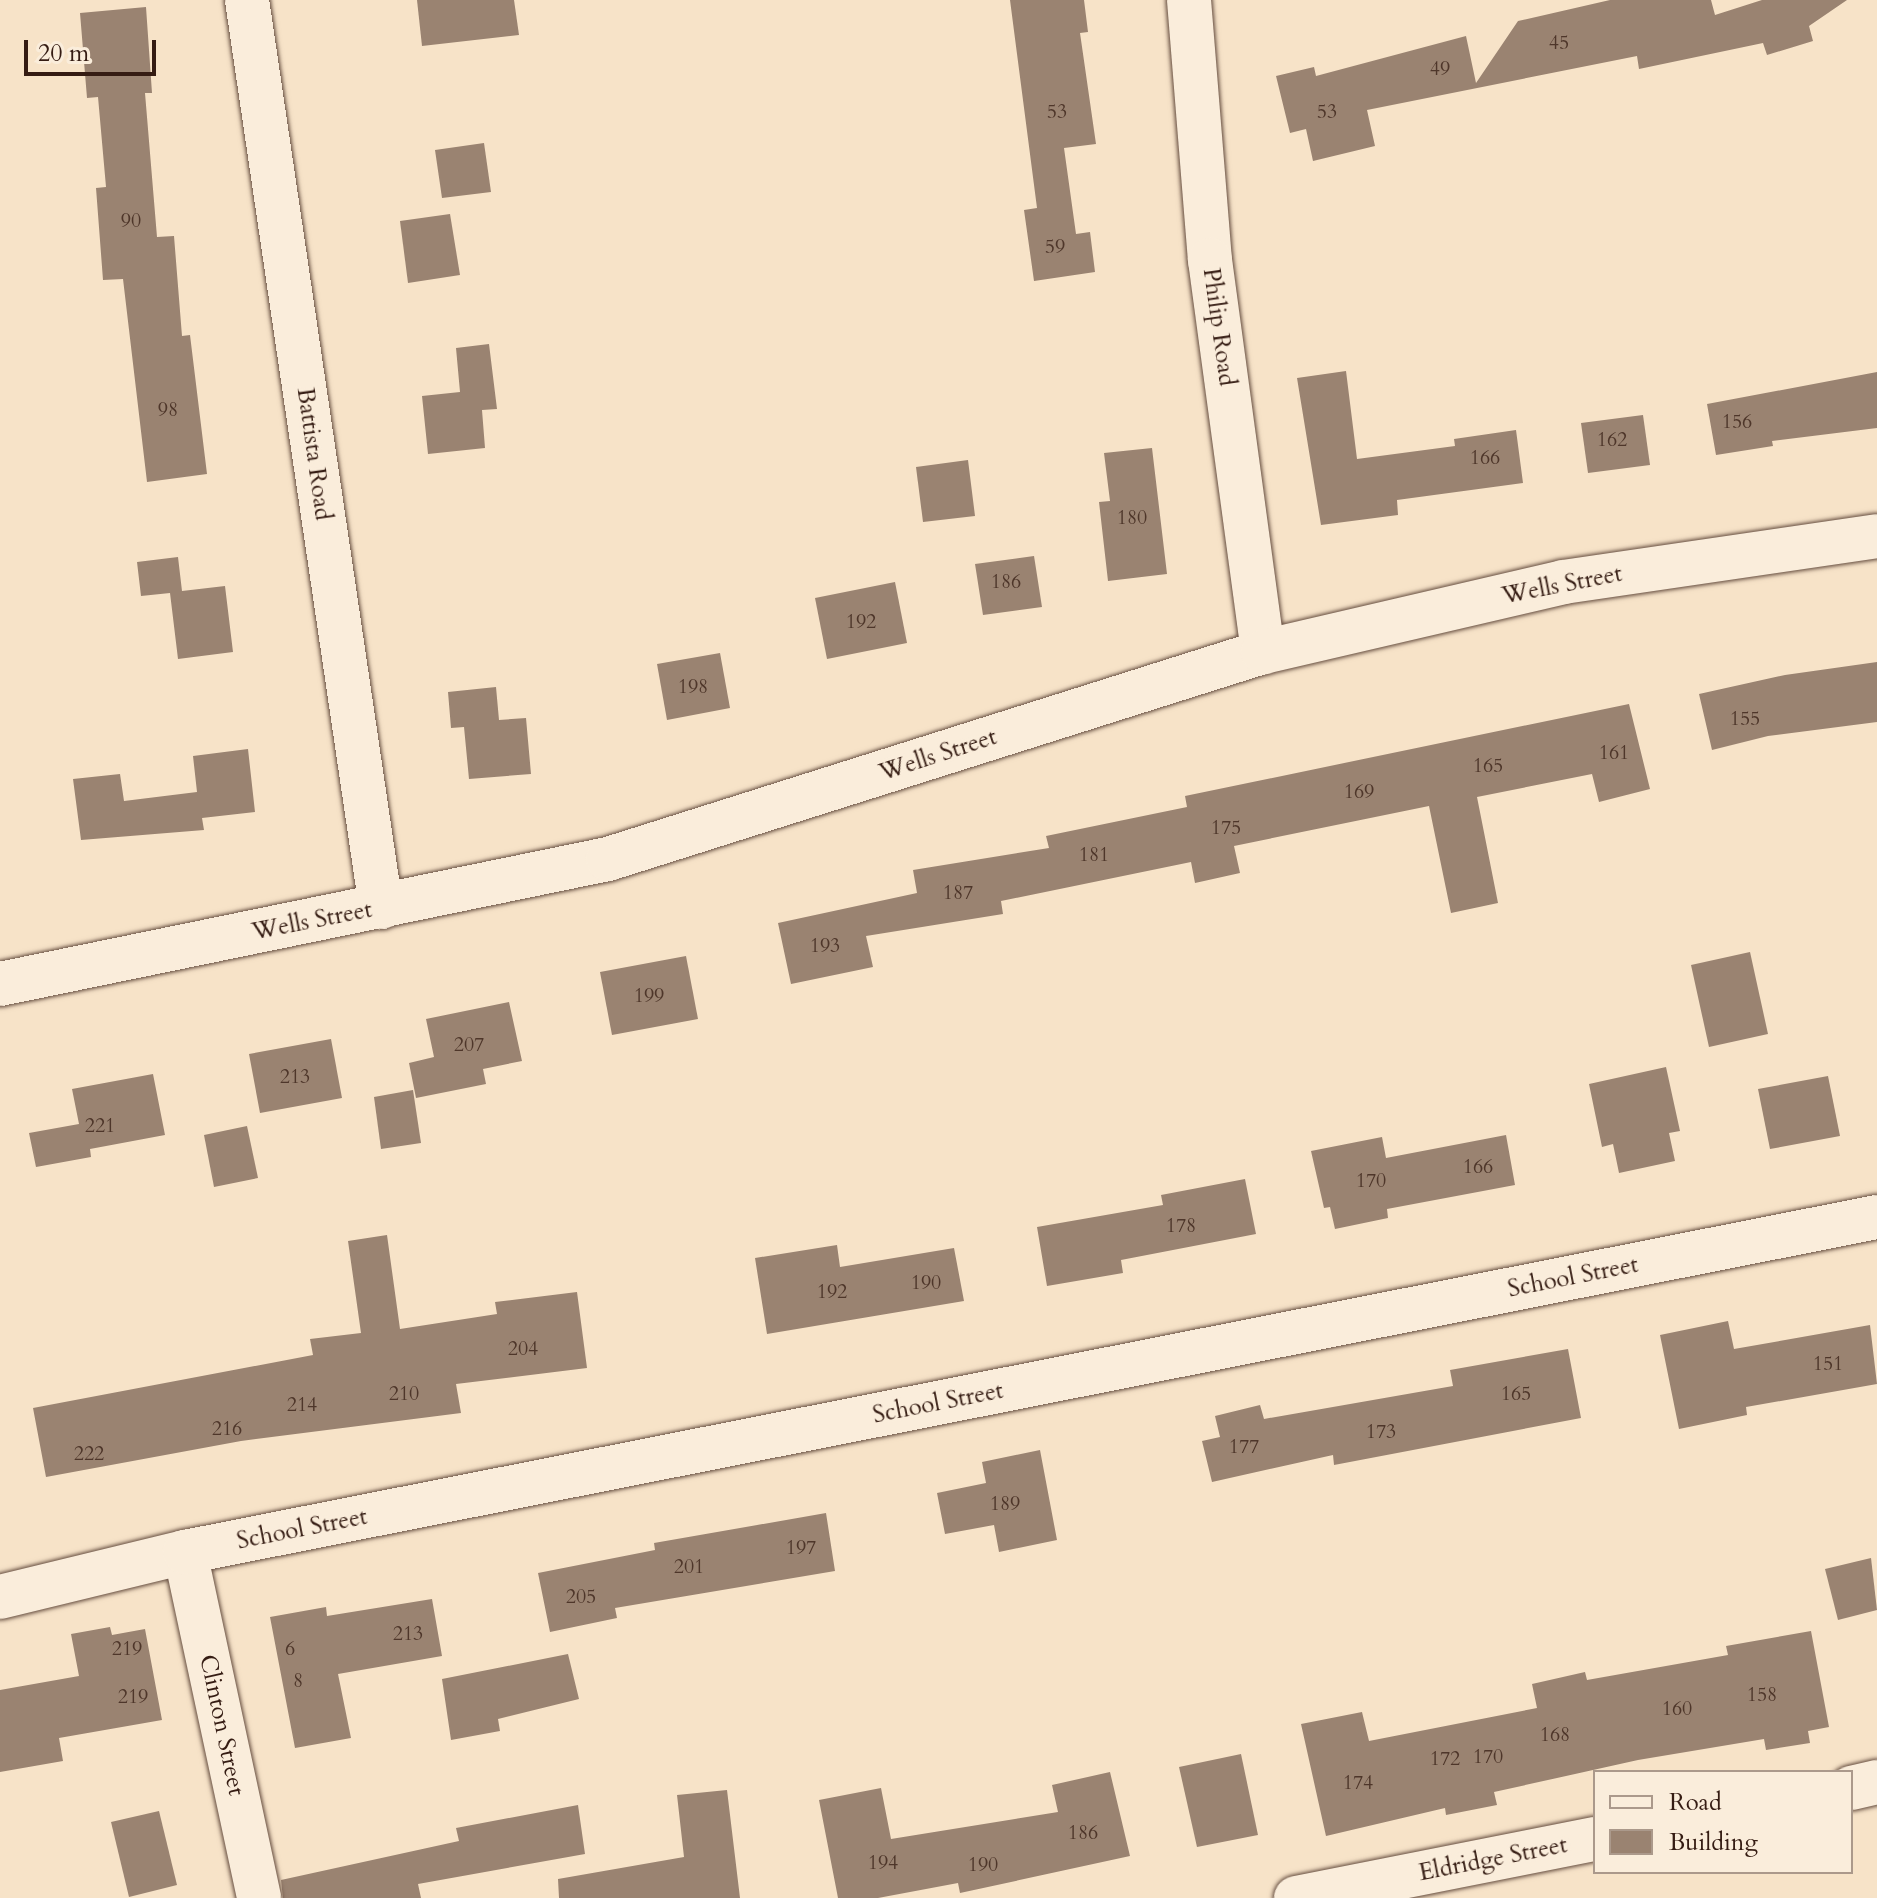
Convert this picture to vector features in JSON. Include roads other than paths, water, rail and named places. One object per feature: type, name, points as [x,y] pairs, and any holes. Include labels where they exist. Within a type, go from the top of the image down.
[{"type":"street","name":"Battista Road","points":[[247,0],[381,907]]},
{"type":"street","name":"Philip Road","points":[[1189,0],[1210,260],[1263,652]]},
{"type":"street","name":"Wells Street","points":[[0,984],[608,859],[1263,652],[1563,582],[1877,536]]},
{"type":"street","name":"School Street","points":[[0,1597],[185,1552],[1877,1217]]},
{"type":"street","name":"Clinton Street","points":[[185,1552],[259,1898]]},
{"type":"street","points":[[1853,1788],[1877,1782]]},
{"type":"street","name":"Eldridge Street","points":[[1296,1898],[1593,1839]]}]
